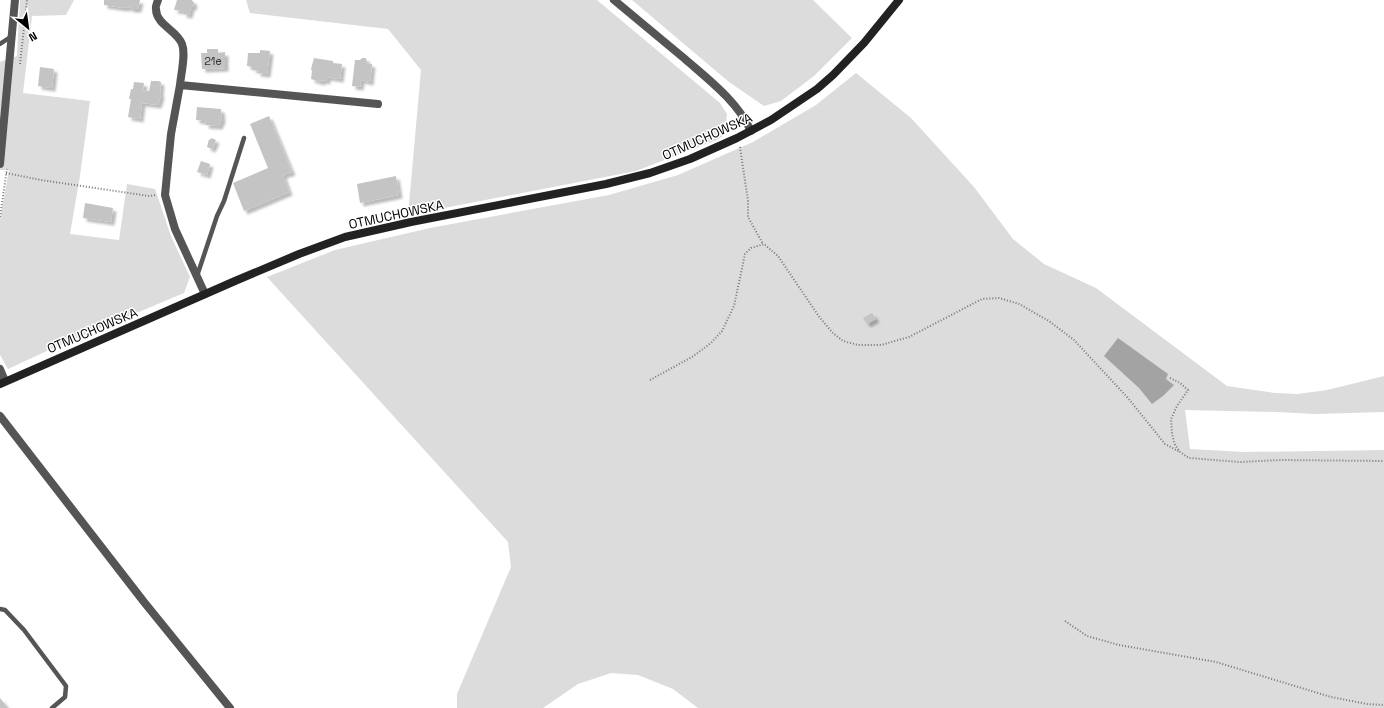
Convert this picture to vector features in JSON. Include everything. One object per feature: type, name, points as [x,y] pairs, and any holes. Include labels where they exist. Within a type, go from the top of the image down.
[{"type":"main road","name":"OTMUCHOWSKA","points":[[3,382],[299,254],[345,237],[410,222],[630,179],[690,159],[751,131],[805,98],[850,59],[899,0]]},
{"type":"street","points":[[0,164],[15,0]]},
{"type":"street","points":[[158,0],[156,10],[159,20],[177,36],[182,44],[183,52],[180,85],[171,134],[165,195],[175,229],[206,294]]},
{"type":"street","points":[[614,0],[715,85],[735,104],[747,121],[751,131]]},
{"type":"street","points":[[180,85],[378,104]]},
{"type":"street","points":[[0,369],[3,382]]},
{"type":"street","points":[[0,416],[144,602],[230,708]]},
{"type":"lane","points":[[0,44],[12,35]]},
{"type":"lane","points":[[197,276],[217,216],[224,201],[244,138]]},
{"type":"lane","points":[[0,609],[5,610],[24,630],[66,686],[65,697],[52,708]]},
{"type":"path","points":[[737,138],[741,151],[747,194],[748,217],[764,244],[778,256],[820,318],[843,341],[858,345],[881,345],[909,338],[982,299],[999,298],[1019,304],[1049,321],[1074,340],[1128,398],[1165,444],[1189,458],[1226,461],[1384,461]]},
{"type":"path","points":[[0,171],[78,186],[149,196],[165,195]]},
{"type":"path","points":[[650,380],[692,357],[711,343],[722,331],[734,306],[745,254],[751,248],[764,244]]},
{"type":"path","points":[[1170,378],[1180,383],[1188,390],[1177,406],[1171,420],[1172,434],[1175,445],[1180,452]]},
{"type":"path","points":[[1065,621],[1087,636],[1106,642],[1216,662],[1331,697],[1367,704],[1384,705]]},
{"type":"shaded area","points":[[20,0],[74,0],[66,15],[32,16],[23,93],[90,101],[80,176],[70,234],[119,240],[127,184],[155,189],[171,236],[190,277],[184,293],[51,349],[8,369],[0,355],[0,220],[9,170],[0,170],[0,62],[17,56]]},
{"type":"shaded area","points":[[246,0],[597,0],[720,103],[727,114],[725,134],[719,139],[636,171],[408,215],[421,70],[388,29],[250,13]]},
{"type":"shaded area","points":[[632,0],[813,0],[852,38],[814,76],[781,101],[764,106],[729,82]]},
{"type":"shaded area","points":[[856,73],[911,118],[974,187],[1013,239],[1044,264],[1096,288],[1227,386],[1275,393],[1298,394],[1327,390],[1384,376],[1384,412],[1316,414],[1185,410],[1190,449],[1244,452],[1384,450],[1384,708],[698,708],[673,689],[638,675],[611,673],[578,684],[543,708],[457,708],[457,694],[511,567],[508,542],[267,277],[335,250],[430,228],[609,195],[678,175],[753,142],[816,105]]},
{"type":"shaded area","points":[[1118,338],[1168,374],[1166,379],[1174,385],[1152,404],[1139,388],[1104,356]]},
{"type":"building","points":[[104,0],[140,0],[138,9],[130,9],[130,7],[125,8],[124,6],[124,8],[104,5]]},
{"type":"building","points":[[177,0],[192,0],[194,3],[193,7],[191,7],[189,15],[183,14],[184,11],[174,10]]},
{"type":"building","points":[[207,49],[218,49],[218,53],[225,52],[225,68],[202,69],[201,53],[207,53]]},
{"type":"building","points":[[260,50],[270,51],[267,74],[257,73],[258,70],[253,70],[253,67],[247,66],[248,53],[260,53]]},
{"type":"building","points":[[314,58],[342,64],[340,79],[327,77],[327,81],[323,80],[321,82],[311,79],[311,69]]},
{"type":"building","points":[[362,58],[366,58],[367,63],[372,64],[370,82],[361,80],[360,87],[352,86],[355,60],[360,60]]},
{"type":"building","points":[[40,67],[54,69],[52,88],[38,86]]},
{"type":"building","points":[[151,81],[161,82],[161,95],[158,105],[142,103],[140,119],[128,117],[131,99],[129,99],[134,82],[144,83],[143,90],[149,91]]},
{"type":"building","points":[[197,107],[221,109],[222,119],[219,126],[205,125],[206,121],[196,120]]},
{"type":"building","points":[[269,116],[292,172],[283,175],[289,192],[244,211],[233,183],[268,168],[250,124]]},
{"type":"building","points":[[211,138],[216,140],[212,149],[207,147],[209,139],[210,140]]},
{"type":"building","points":[[201,161],[210,164],[207,175],[197,172]]},
{"type":"building","points":[[396,176],[399,195],[360,203],[357,184]]},
{"type":"building","points":[[85,203],[113,208],[111,222],[83,218]]},
{"type":"building","points":[[872,313],[876,319],[867,324],[863,318]]},
{"type":"building","points":[[0,698],[8,708],[0,708]]}]
